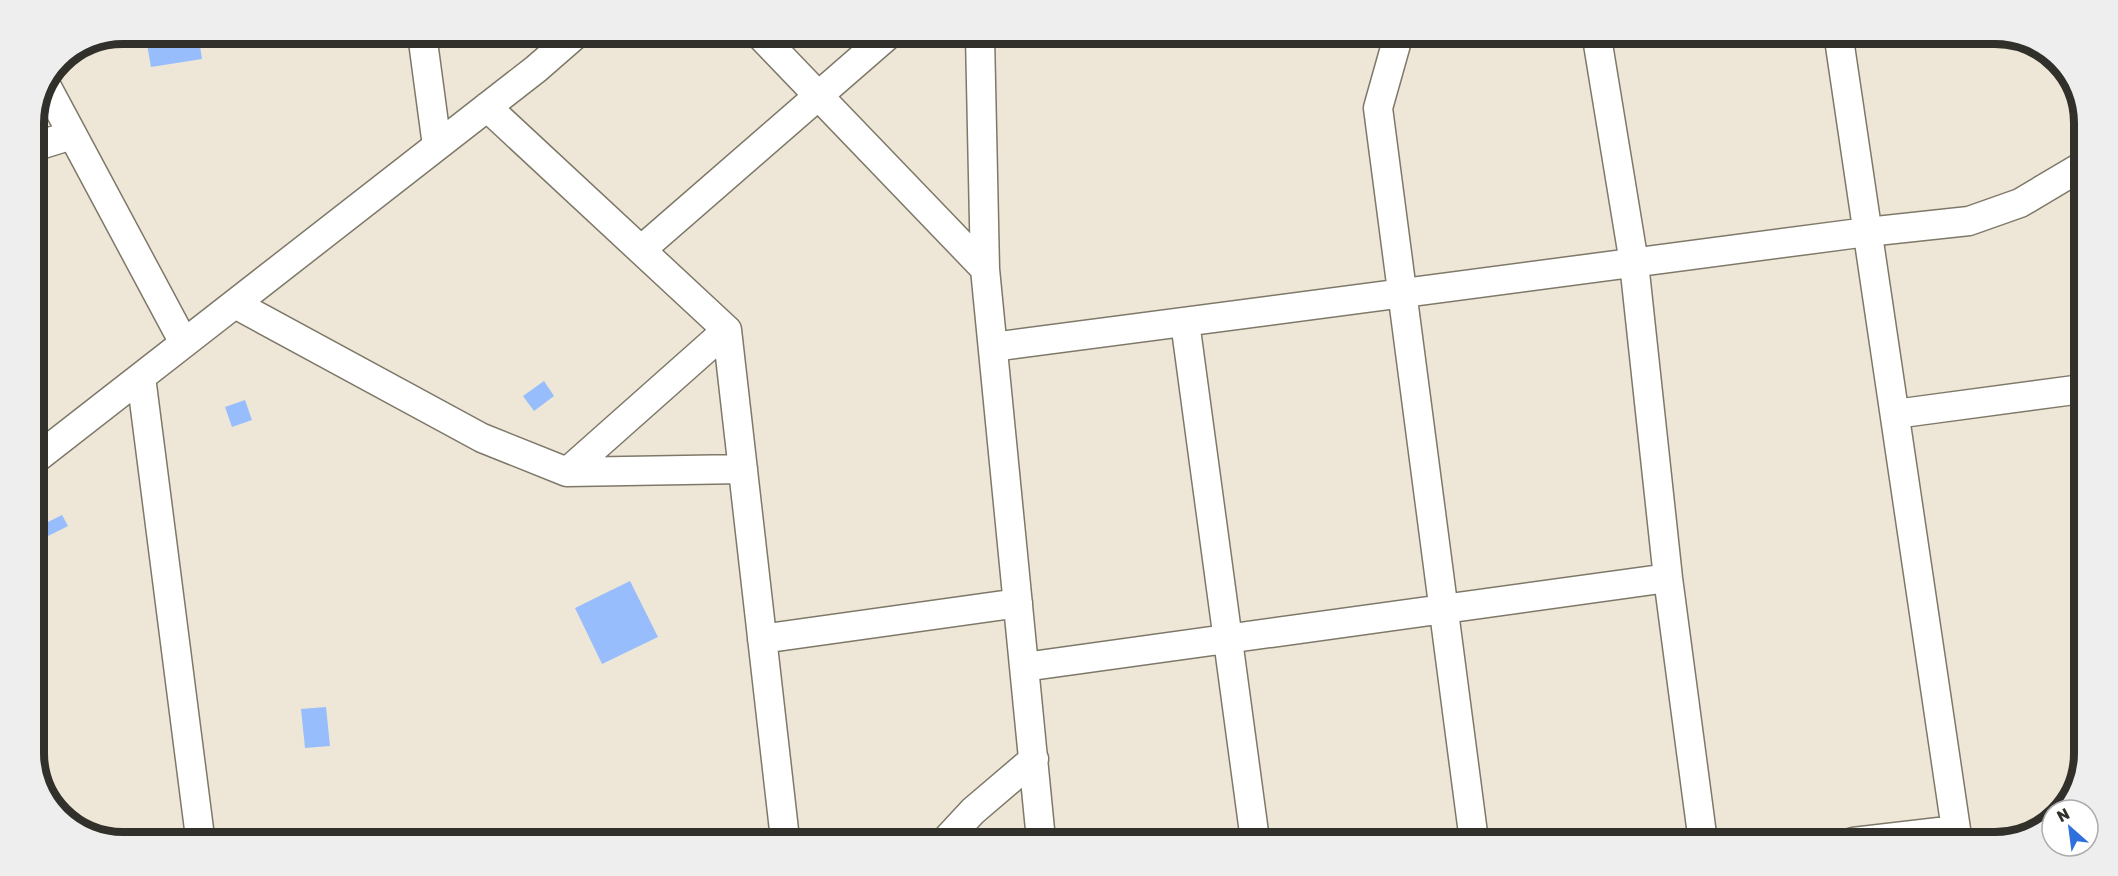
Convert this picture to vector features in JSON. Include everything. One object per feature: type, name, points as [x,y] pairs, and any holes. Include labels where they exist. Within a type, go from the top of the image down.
[{"type":"street","points":[[423,44],[437,146]]},
{"type":"street","points":[[44,452],[536,69],[565,44]]},
{"type":"street","points":[[769,44],[985,269]]},
{"type":"street","points":[[640,250],[878,44]]},
{"type":"street","points":[[980,44],[985,269],[1040,832]]},
{"type":"street","points":[[1396,44],[1378,108],[1473,832]]},
{"type":"street","points":[[1598,44],[1634,263],[1668,578],[1702,832]]},
{"type":"street","points":[[1840,44],[1956,832]]},
{"type":"street","points":[[50,93],[184,343]]},
{"type":"street","points":[[487,107],[727,330],[784,832]]},
{"type":"street","points":[[44,144],[72,135]]},
{"type":"street","points":[[993,347],[1867,232],[1969,221],[2020,204],[2074,171]]},
{"type":"street","points":[[235,304],[482,438],[567,472],[743,469]]},
{"type":"street","points":[[1185,322],[1254,832]]},
{"type":"street","points":[[567,472],[727,330]]},
{"type":"street","points":[[141,377],[199,832]]},
{"type":"street","points":[[1895,414],[2074,390]]},
{"type":"street","points":[[1024,667],[1668,578]]},
{"type":"street","points":[[762,639],[1018,603]]},
{"type":"street","points":[[954,832],[973,811],[1034,759]]},
{"type":"building","points":[[147,44],[200,44],[202,59],[151,67]]},
{"type":"building","points":[[544,381],[554,396],[534,411],[523,396]]},
{"type":"building","points":[[245,400],[252,420],[232,427],[225,407]]},
{"type":"building","points":[[62,515],[68,526],[48,536],[44,524]]},
{"type":"building","points":[[630,581],[658,637],[602,664],[575,608]]},
{"type":"building","points":[[326,707],[330,746],[305,748],[301,709]]}]
